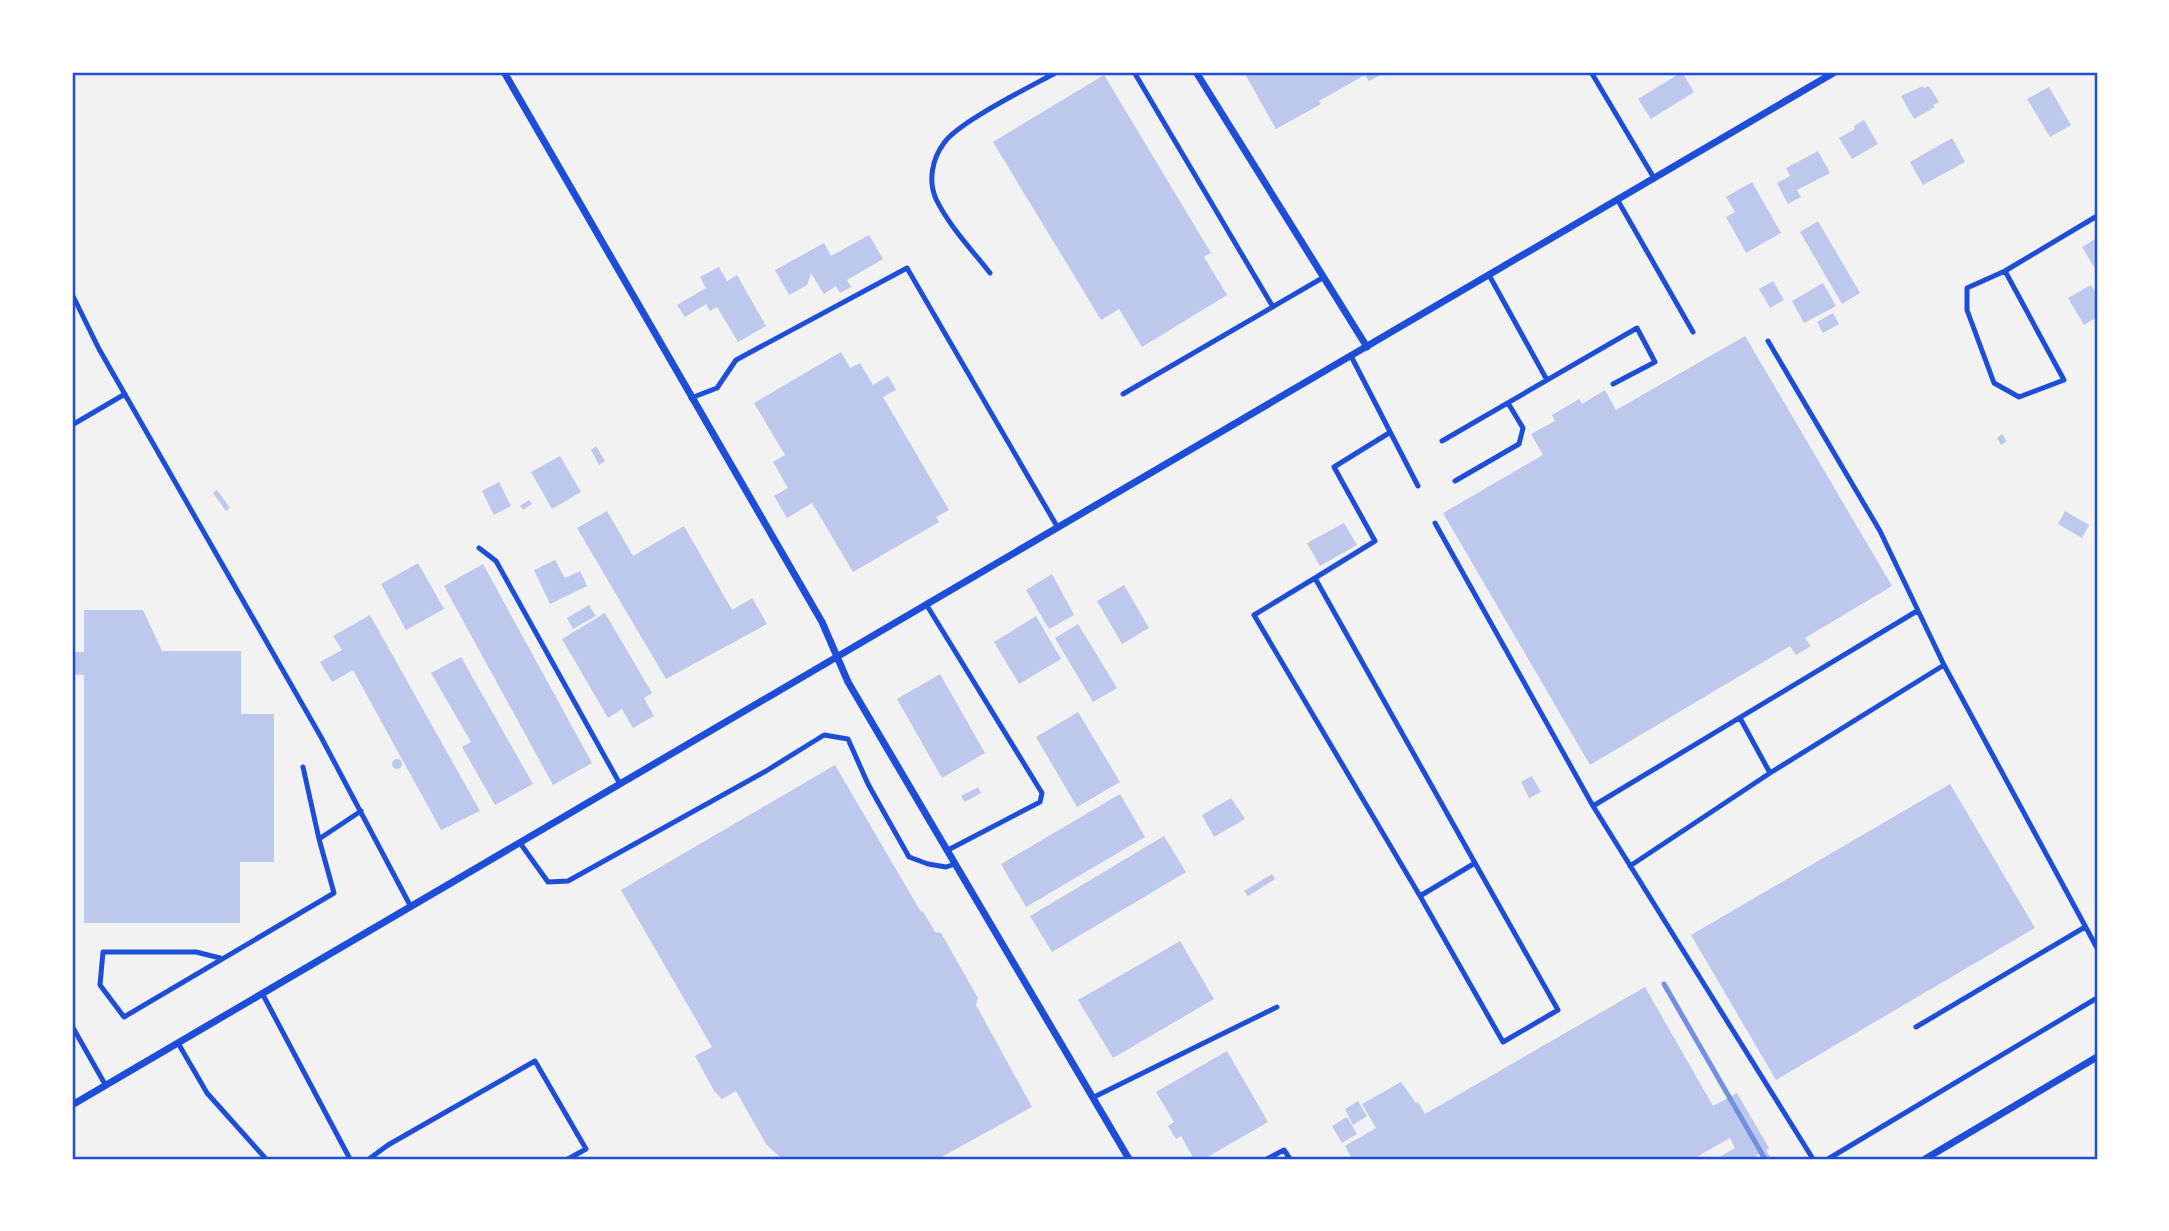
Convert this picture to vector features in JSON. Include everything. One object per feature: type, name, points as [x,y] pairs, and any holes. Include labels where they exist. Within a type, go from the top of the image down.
[{"type":"street","points":[[504,72],[822,622],[848,682],[1129,1159]]},
{"type":"street","points":[[1196,72],[1367,346]]},
{"type":"street","points":[[72,1105],[1835,72]]},
{"type":"street","points":[[1924,1159],[2097,1057]]},
{"type":"lane","points":[[990,273],[935,197],[932,166],[945,141],[968,123],[1057,72]]},
{"type":"lane","points":[[1133,72],[1273,307]]},
{"type":"lane","points":[[1591,72],[1654,178]]},
{"type":"lane","points":[[1618,200],[1693,332]]},
{"type":"lane","points":[[2005,271],[2064,380],[2020,397],[1994,383],[1967,310],[1967,288],[2005,271],[2097,216]]},
{"type":"lane","points":[[691,398],[717,388],[736,360],[907,268],[1058,527]]},
{"type":"lane","points":[[1489,275],[1547,380]]},
{"type":"lane","points":[[1123,394],[1324,277]]},
{"type":"lane","points":[[72,294],[99,349],[361,811],[411,907]]},
{"type":"lane","points":[[1442,441],[1637,328],[1655,362],[1613,384]]},
{"type":"lane","points":[[1768,341],[1880,531],[1944,666],[2097,948]]},
{"type":"lane","points":[[1351,356],[1418,486]]},
{"type":"lane","points":[[72,425],[125,394]]},
{"type":"lane","points":[[1455,481],[1519,444],[1523,428],[1508,403]]},
{"type":"lane","points":[[1315,578],[1558,1010],[1503,1042],[1254,615],[1375,541],[1334,467],[1389,433]]},
{"type":"lane","points":[[1435,523],[1594,806],[1812,1159]]},
{"type":"lane","points":[[479,548],[496,561],[620,784]]},
{"type":"lane","points":[[926,604],[1042,793],[1040,802],[948,850]]},
{"type":"lane","points":[[1594,806],[1917,611]]},
{"type":"lane","points":[[1630,866],[1770,773],[1944,666]]},
{"type":"lane","points":[[1740,718],[1770,773]]},
{"type":"lane","points":[[520,843],[548,882],[568,881],[766,771],[824,735],[848,739],[868,784],[909,857],[946,867],[956,864]]},
{"type":"lane","points":[[220,958],[196,951],[103,952],[100,985],[124,1017],[334,893],[303,768]]},
{"type":"lane","points":[[319,839],[361,811]]},
{"type":"lane","points":[[1420,896],[1475,863]]},
{"type":"lane","points":[[1916,1027],[2085,927]]},
{"type":"lane","points":[[262,993],[350,1159]]},
{"type":"lane","points":[[1828,1159],[2097,998]]},
{"type":"lane","points":[[1094,1097],[1277,1007]]},
{"type":"lane","points":[[72,1026],[106,1086]]},
{"type":"lane","points":[[178,1043],[207,1093],[265,1159]]},
{"type":"lane","points":[[369,1159],[388,1145],[535,1061],[586,1149],[568,1159]]},
{"type":"lane","points":[[1267,1159],[1283,1150],[1290,1159]]},
{"type":"building","points":[[1244,72],[1386,72],[1369,81],[1365,75],[1276,129]]},
{"type":"building","points":[[1682,72],[1694,92],[1651,119],[1638,99]]},
{"type":"building","points":[[1104,75],[1211,253],[1204,257],[1227,295],[1142,347],[1119,309],[1101,320],[993,142]]},
{"type":"building","points":[[1929,86],[1939,102],[1914,119],[1901,96]]},
{"type":"building","points":[[2049,87],[2071,125],[2050,137],[2027,99]]},
{"type":"building","points":[[1864,120],[1878,144],[1852,159],[1839,138]]},
{"type":"building","points":[[1952,138],[1965,162],[1923,185],[1910,162]]},
{"type":"building","points":[[1818,151],[1830,173],[1797,190],[1801,197],[1788,204],[1777,183],[1790,176],[1786,168]]},
{"type":"building","points":[[1752,182],[1781,233],[1746,253],[1726,217],[1735,212],[1726,197]]},
{"type":"building","points":[[1818,221],[1860,293],[1842,304],[1800,232]]},
{"type":"building","points":[[869,235],[883,259],[847,280],[851,287],[840,293],[836,286],[824,294],[811,273],[807,285],[789,295],[775,270],[824,243],[831,256]]},
{"type":"building","points":[[2097,238],[2097,272],[2082,247]]},
{"type":"building","points":[[719,267],[727,281],[737,275],[766,326],[738,342],[717,307],[710,311],[706,304],[685,317],[677,305],[706,288],[700,277]]},
{"type":"building","points":[[1773,281],[1784,300],[1770,308],[1759,289]]},
{"type":"building","points":[[1823,283],[1836,306],[1804,323],[1792,301]]},
{"type":"building","points":[[2091,285],[2097,296],[2097,317],[2084,325],[2068,298]]},
{"type":"building","points":[[1833,313],[1839,324],[1823,333],[1817,322]]},
{"type":"building","points":[[1745,336],[1892,586],[1805,638],[1811,646],[1796,655],[1790,646],[1590,765],[1443,513],[1543,455],[1531,434],[1555,421],[1552,415],[1579,399],[1582,404],[1605,390],[1616,410]]},
{"type":"building","points":[[841,352],[850,368],[860,363],[873,385],[888,376],[896,390],[883,397],[949,510],[936,517],[939,522],[853,572],[812,503],[787,518],[774,496],[788,488],[773,462],[785,455],[754,403]]},
{"type":"building","points":[[2002,434],[2007,441],[2001,445],[1997,438]]},
{"type":"building","points":[[596,446],[605,461],[599,465],[591,450]]},
{"type":"building","points":[[560,456],[581,492],[552,509],[531,472]]},
{"type":"building","points":[[499,482],[511,506],[494,515],[482,491]]},
{"type":"building","points":[[217,490],[230,508],[226,511],[213,493]]},
{"type":"building","points":[[529,500],[532,504],[523,510],[520,506]]},
{"type":"building","points":[[607,511],[633,556],[684,526],[732,610],[752,598],[767,624],[666,679],[577,528]]},
{"type":"building","points":[[2065,511],[2089,525],[2082,538],[2058,524]]},
{"type":"building","points":[[1344,523],[1357,545],[1320,566],[1307,543]]},
{"type":"building","points":[[555,560],[565,578],[580,571],[587,586],[550,604],[534,570]]},
{"type":"building","points":[[418,563],[444,609],[406,630],[381,584]]},
{"type":"building","points":[[483,564],[592,763],[553,785],[444,586]]},
{"type":"building","points":[[1052,574],[1074,615],[1049,629],[1026,590]]},
{"type":"building","points":[[1124,585],[1149,628],[1122,644],[1097,601]]},
{"type":"building","points":[[589,605],[596,616],[573,629],[567,618]]},
{"type":"building","points":[[84,610],[143,610],[162,651],[241,651],[241,714],[274,714],[274,862],[240,862],[240,923],[84,923],[84,675],[72,674],[72,652],[84,652]]},
{"type":"building","points":[[605,613],[652,693],[644,698],[654,716],[633,728],[622,709],[608,718],[562,639]]},
{"type":"building","points":[[370,615],[480,811],[441,830],[353,670],[332,682],[320,662],[342,650],[333,636]]},
{"type":"building","points":[[1036,616],[1061,659],[1019,684],[994,642]]},
{"type":"building","points":[[1078,624],[1117,688],[1093,702],[1055,638]]},
{"type":"building","points":[[461,657],[533,784],[495,805],[462,747],[471,742],[431,673]]},
{"type":"building","points":[[940,674],[985,753],[942,778],[897,699]]},
{"type":"building","points":[[1078,712],[1120,782],[1077,807],[1036,737]]},
{"type":"building","points":[[397,759],[401,760],[401,768],[397,769],[393,768],[392,764],[393,760]]},
{"type":"building","points":[[835,765],[921,912],[923,911],[935,932],[941,933],[978,998],[976,1005],[1032,1107],[938,1159],[782,1159],[766,1144],[736,1091],[722,1099],[714,1091],[695,1056],[712,1047],[621,890]]},
{"type":"building","points":[[1532,776],[1541,792],[1529,798],[1521,782]]},
{"type":"building","points":[[1950,784],[2035,928],[1776,1080],[1691,935]]},
{"type":"building","points":[[978,787],[981,793],[965,802],[961,796]]},
{"type":"building","points":[[1120,794],[1145,837],[1026,907],[1001,864]]},
{"type":"building","points":[[1231,798],[1245,819],[1214,837],[1202,815]]},
{"type":"building","points":[[1164,836],[1186,872],[1052,952],[1030,916]]},
{"type":"building","points":[[1272,874],[1275,879],[1248,896],[1244,891]]},
{"type":"building","points":[[1180,941],[1214,999],[1113,1058],[1078,1000]]},
{"type":"building","points":[[1645,987],[1713,1106],[1737,1093],[1769,1148],[1766,1150],[1771,1159],[1761,1159],[1759,1154],[1756,1156],[1758,1159],[1719,1159],[1735,1148],[1730,1138],[1693,1159],[1352,1159],[1345,1146],[1376,1128],[1362,1104],[1401,1082],[1425,1114]]},
{"type":"building","points":[[1227,1051],[1268,1122],[1204,1159],[1194,1159],[1181,1136],[1176,1139],[1168,1126],[1174,1122],[1156,1092]]},
{"type":"building","points":[[1358,1101],[1367,1116],[1353,1125],[1345,1109]]},
{"type":"building","points":[[1347,1117],[1357,1134],[1342,1143],[1332,1126]]},
{"type":"railway","points":[[1664,984],[1765,1159]]}]
